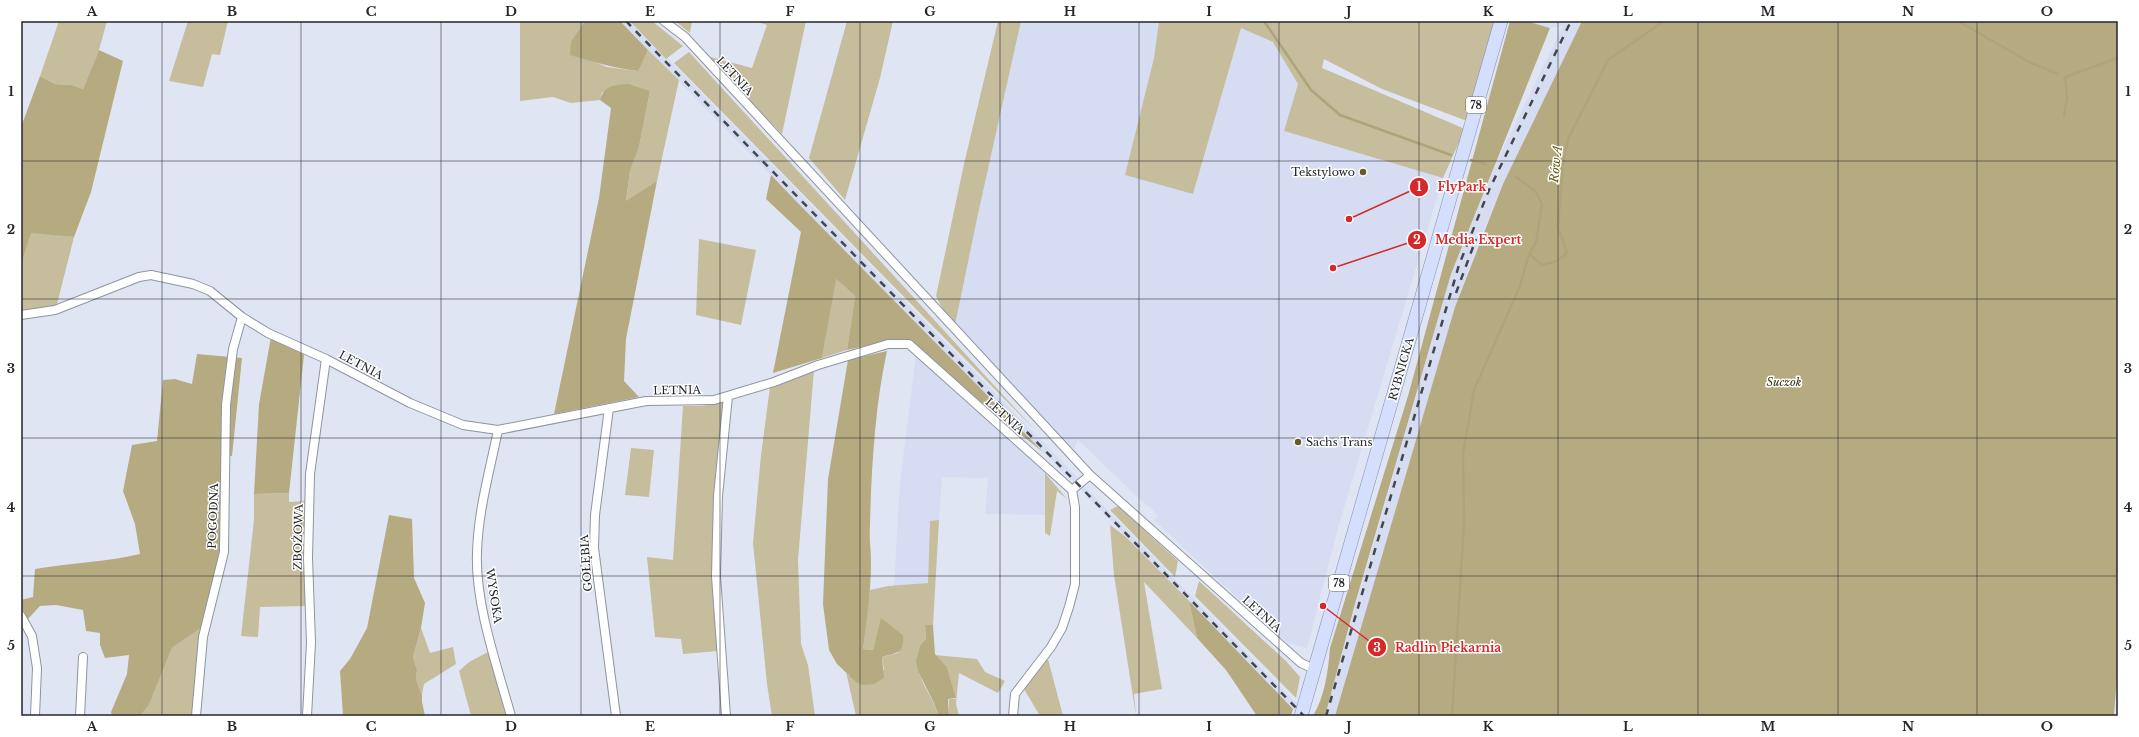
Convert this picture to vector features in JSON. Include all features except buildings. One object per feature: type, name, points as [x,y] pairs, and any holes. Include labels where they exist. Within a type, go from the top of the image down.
[{"type":"main road","name":"RYBNICKA","points":[[1301,716],[1501,21]]},
{"type":"street","name":"LETNIA","points":[[664,21],[685,38],[1090,475],[1301,663],[1314,669]]},
{"type":"street","name":"LETNIA","points":[[21,315],[55,310],[132,280],[151,275],[193,284],[210,292],[242,317],[268,333],[326,359],[410,403],[463,425],[498,430],[646,402],[714,400],[774,382],[818,365],[888,344],[909,344],[1072,490]]},
{"type":"street","name":"POGODNA","points":[[196,716],[203,637],[224,552],[226,405],[233,349],[242,317]]},
{"type":"street","name":"ZBOŻOWA","points":[[307,716],[311,643],[308,558],[310,474],[326,359]]},
{"type":"street","points":[[726,716],[716,576],[718,496],[728,396]]},
{"type":"street","name":"GOŁĘBIA","points":[[609,408],[595,514],[594,548],[616,716]]},
{"type":"street","name":"WYSOKA","points":[[498,430],[480,520],[477,553],[479,586],[492,646],[511,716]]},
{"type":"street","points":[[1013,716],[1015,694],[1051,648],[1062,628],[1069,607],[1075,584],[1075,507],[1072,490],[1090,475]]},
{"type":"street","points":[[21,616],[32,636],[37,668],[35,716]]},
{"type":"street","points":[[80,716],[83,657]]},
{"type":"shaded area","points":[[59,21],[107,21],[99,50],[83,89],[72,85],[55,84],[40,76]]},
{"type":"shaded area","points":[[188,21],[228,21],[220,55],[212,54],[203,87],[169,81]]},
{"type":"shaded area","points":[[520,21],[585,21],[571,41],[578,57],[588,59],[607,67],[637,71],[648,50],[679,80],[657,181],[626,202],[630,171],[639,147],[650,91],[602,92],[600,100],[571,103],[553,97],[520,101]]},
{"type":"shaded area","points":[[620,21],[631,21],[1080,480],[1075,483],[1006,416]]},
{"type":"shaded area","points":[[630,21],[652,21],[683,46],[666,59]]},
{"type":"shaded area","points":[[675,21],[692,21],[690,33]]},
{"type":"shaded area","points":[[755,21],[806,21],[782,134],[707,56],[752,68],[767,25]]},
{"type":"shaded area","points":[[847,21],[893,21],[880,78],[845,200],[809,158]]},
{"type":"shaded area","points":[[998,21],[1021,21],[955,325],[944,312],[936,296],[964,164]]},
{"type":"shaded area","points":[[1021,21],[1159,21],[1154,58],[1193,194],[1241,28],[1273,41],[1298,84],[1284,131],[1443,178],[1338,528],[1307,648],[1288,643],[1228,588],[1226,588],[1154,520],[1158,516],[1149,506],[1147,506],[1078,440],[1074,449],[989,363],[955,325]]},
{"type":"shaded area","points":[[1159,21],[1495,21],[1467,121],[1382,89],[1324,59],[1322,68],[1465,129],[1443,178],[1284,131],[1298,84],[1273,42],[1241,28],[1193,194],[1125,175],[1154,58]]},
{"type":"shaded area","points":[[1526,21],[1582,21],[1503,184],[1475,252],[1455,307],[1335,716],[1324,716],[1451,274],[1500,155],[1563,26],[1550,28]]},
{"type":"shaded area","points":[[689,52],[1035,430],[674,63]]},
{"type":"shaded area","points":[[31,232],[74,237],[56,308],[21,310],[21,265]]},
{"type":"shaded area","points":[[699,239],[756,250],[741,325],[696,315]]},
{"type":"shaded area","points":[[835,278],[855,296],[847,350],[822,358]]},
{"type":"shaded area","points":[[916,354],[1008,436],[1045,473],[1045,515],[985,514],[988,478],[942,477],[939,520],[930,521],[928,583],[894,586],[900,482]]},
{"type":"shaded area","points":[[814,370],[798,560],[801,644],[808,665],[815,716],[772,716],[767,684],[753,543],[761,455],[770,387]]},
{"type":"shaded area","points":[[724,402],[718,651],[683,654],[681,639],[655,637],[647,557],[673,560],[683,406],[702,406]]},
{"type":"shaded area","points":[[631,448],[654,450],[649,497],[625,495]]},
{"type":"shaded area","points":[[1045,473],[1067,499],[1057,491],[1050,536],[1045,533]]},
{"type":"shaded area","points":[[1084,486],[1298,705],[1293,709],[1080,489]]},
{"type":"shaded area","points":[[289,493],[289,502],[306,501],[307,606],[260,607],[258,637],[241,636],[254,520],[254,494]]},
{"type":"shaded area","points":[[1118,506],[1178,561],[1175,577],[1110,510]]},
{"type":"shaded area","points":[[939,520],[933,625],[925,625],[926,639],[920,649],[917,659],[921,678],[939,716],[856,716],[846,672],[849,676],[884,670],[882,657],[898,653],[903,635],[890,626],[879,628],[873,650],[863,649],[870,590],[888,586],[928,583],[930,521]]},
{"type":"shaded area","points":[[1110,525],[1126,537],[1189,601],[1197,638],[1144,582],[1162,689],[1134,694],[1136,716],[1114,575]]},
{"type":"shaded area","points":[[1199,581],[1286,661],[1300,677],[1296,698],[1195,596]]},
{"type":"shaded area","points":[[201,628],[192,716],[140,716],[149,705],[172,648]]},
{"type":"shaded area","points":[[421,628],[430,653],[453,647],[456,664],[424,684],[422,695],[416,679],[417,670],[413,657]]},
{"type":"shaded area","points":[[490,651],[508,716],[471,716],[459,671],[469,662]]},
{"type":"shaded area","points":[[935,655],[977,659],[985,672],[1005,681],[998,693],[959,673],[956,703],[959,716],[949,716],[949,699],[956,699],[947,667]]},
{"type":"shaded area","points":[[1048,659],[1063,716],[1040,716],[1024,689]]},
{"type":"green space","points":[[585,21],[620,21],[648,50],[638,71],[620,68],[570,55],[571,41]]},
{"type":"green space","points":[[1510,21],[1526,21],[1550,28],[1451,274],[1355,604],[1325,716],[1313,716],[1325,683],[1330,648],[1408,396]]},
{"type":"green space","name":"Suczok","points":[[1582,21],[2118,21],[2118,661],[2114,716],[1335,716],[1455,307],[1503,184]]},
{"type":"green space","points":[[99,50],[123,61],[91,192],[74,237],[31,233],[21,265],[21,127],[40,76],[55,84],[72,85],[83,89]]},
{"type":"green space","points":[[628,84],[650,91],[639,147],[630,171],[626,201],[657,181],[626,339],[624,381],[639,397],[554,414],[599,198],[611,108],[600,100],[604,91],[607,89],[614,86]]},
{"type":"green space","points":[[771,175],[1043,452],[968,393],[913,343],[897,339],[847,350],[855,296],[836,279],[822,358],[773,373],[801,232],[766,199]]},
{"type":"green space","points":[[271,337],[304,355],[289,493],[254,494],[259,404]]},
{"type":"green space","points":[[887,351],[879,394],[874,439],[871,484],[870,583],[863,649],[873,650],[881,618],[903,635],[903,641],[901,649],[898,652],[882,657],[884,678],[874,684],[862,685],[856,682],[837,664],[829,650],[823,604],[828,479],[848,360]]},
{"type":"green space","points":[[197,354],[242,358],[232,456],[224,456],[222,549],[201,628],[172,648],[149,705],[140,716],[112,716],[111,712],[127,674],[129,655],[105,658],[100,645],[100,633],[86,631],[83,610],[56,605],[40,606],[27,620],[21,609],[21,600],[33,597],[35,569],[114,559],[140,554],[135,524],[123,491],[132,445],[157,441],[163,380],[175,379],[192,384]]},
{"type":"green space","points":[[389,515],[412,519],[414,578],[425,603],[421,628],[413,657],[417,670],[416,679],[422,695],[425,716],[343,716],[340,671],[350,659],[367,628]]},
{"type":"green space","points":[[1189,601],[1293,709],[1291,716],[1257,716],[1226,670],[1197,638]]},
{"type":"green space","points":[[925,625],[933,625],[935,654],[947,667],[956,698],[948,699],[949,716],[939,716],[918,671],[916,661],[920,646],[926,639]]},
{"type":"waterway","points":[[1264,21],[1311,90],[1340,115],[1451,155]]},
{"type":"waterway","name":"Rów A","points":[[1529,254],[1542,265],[1557,261],[1567,253],[1558,227],[1563,163],[1568,139],[1608,60],[1664,21]]},
{"type":"waterway","points":[[1958,21],[2029,62],[2058,74]]},
{"type":"waterway","points":[[2064,116],[2067,98],[2065,77],[2118,58]]},
{"type":"waterway","points":[[1471,160],[1486,164]]},
{"type":"waterway","points":[[1452,716],[1464,524],[1463,454],[1474,390],[1520,286],[1529,254],[1536,242],[1542,204],[1536,192],[1516,177]]},
{"type":"railway","points":[[626,21],[1304,716]]},
{"type":"railway","points":[[1326,716],[1459,265],[1489,190],[1571,21]]},
{"type":"railway","points":[[1456,293],[1476,239]]},
{"type":"place","name":"Tekstylowo","points":[[1363,172]]},
{"type":"place","name":"FlyPark","points":[[1349,219]]},
{"type":"place","name":"Media Expert","points":[[1333,268]]},
{"type":"place","name":"Sachs Trans","points":[[1298,442]]},
{"type":"place","name":"Radlin Piekarnia","points":[[1323,606]]}]
